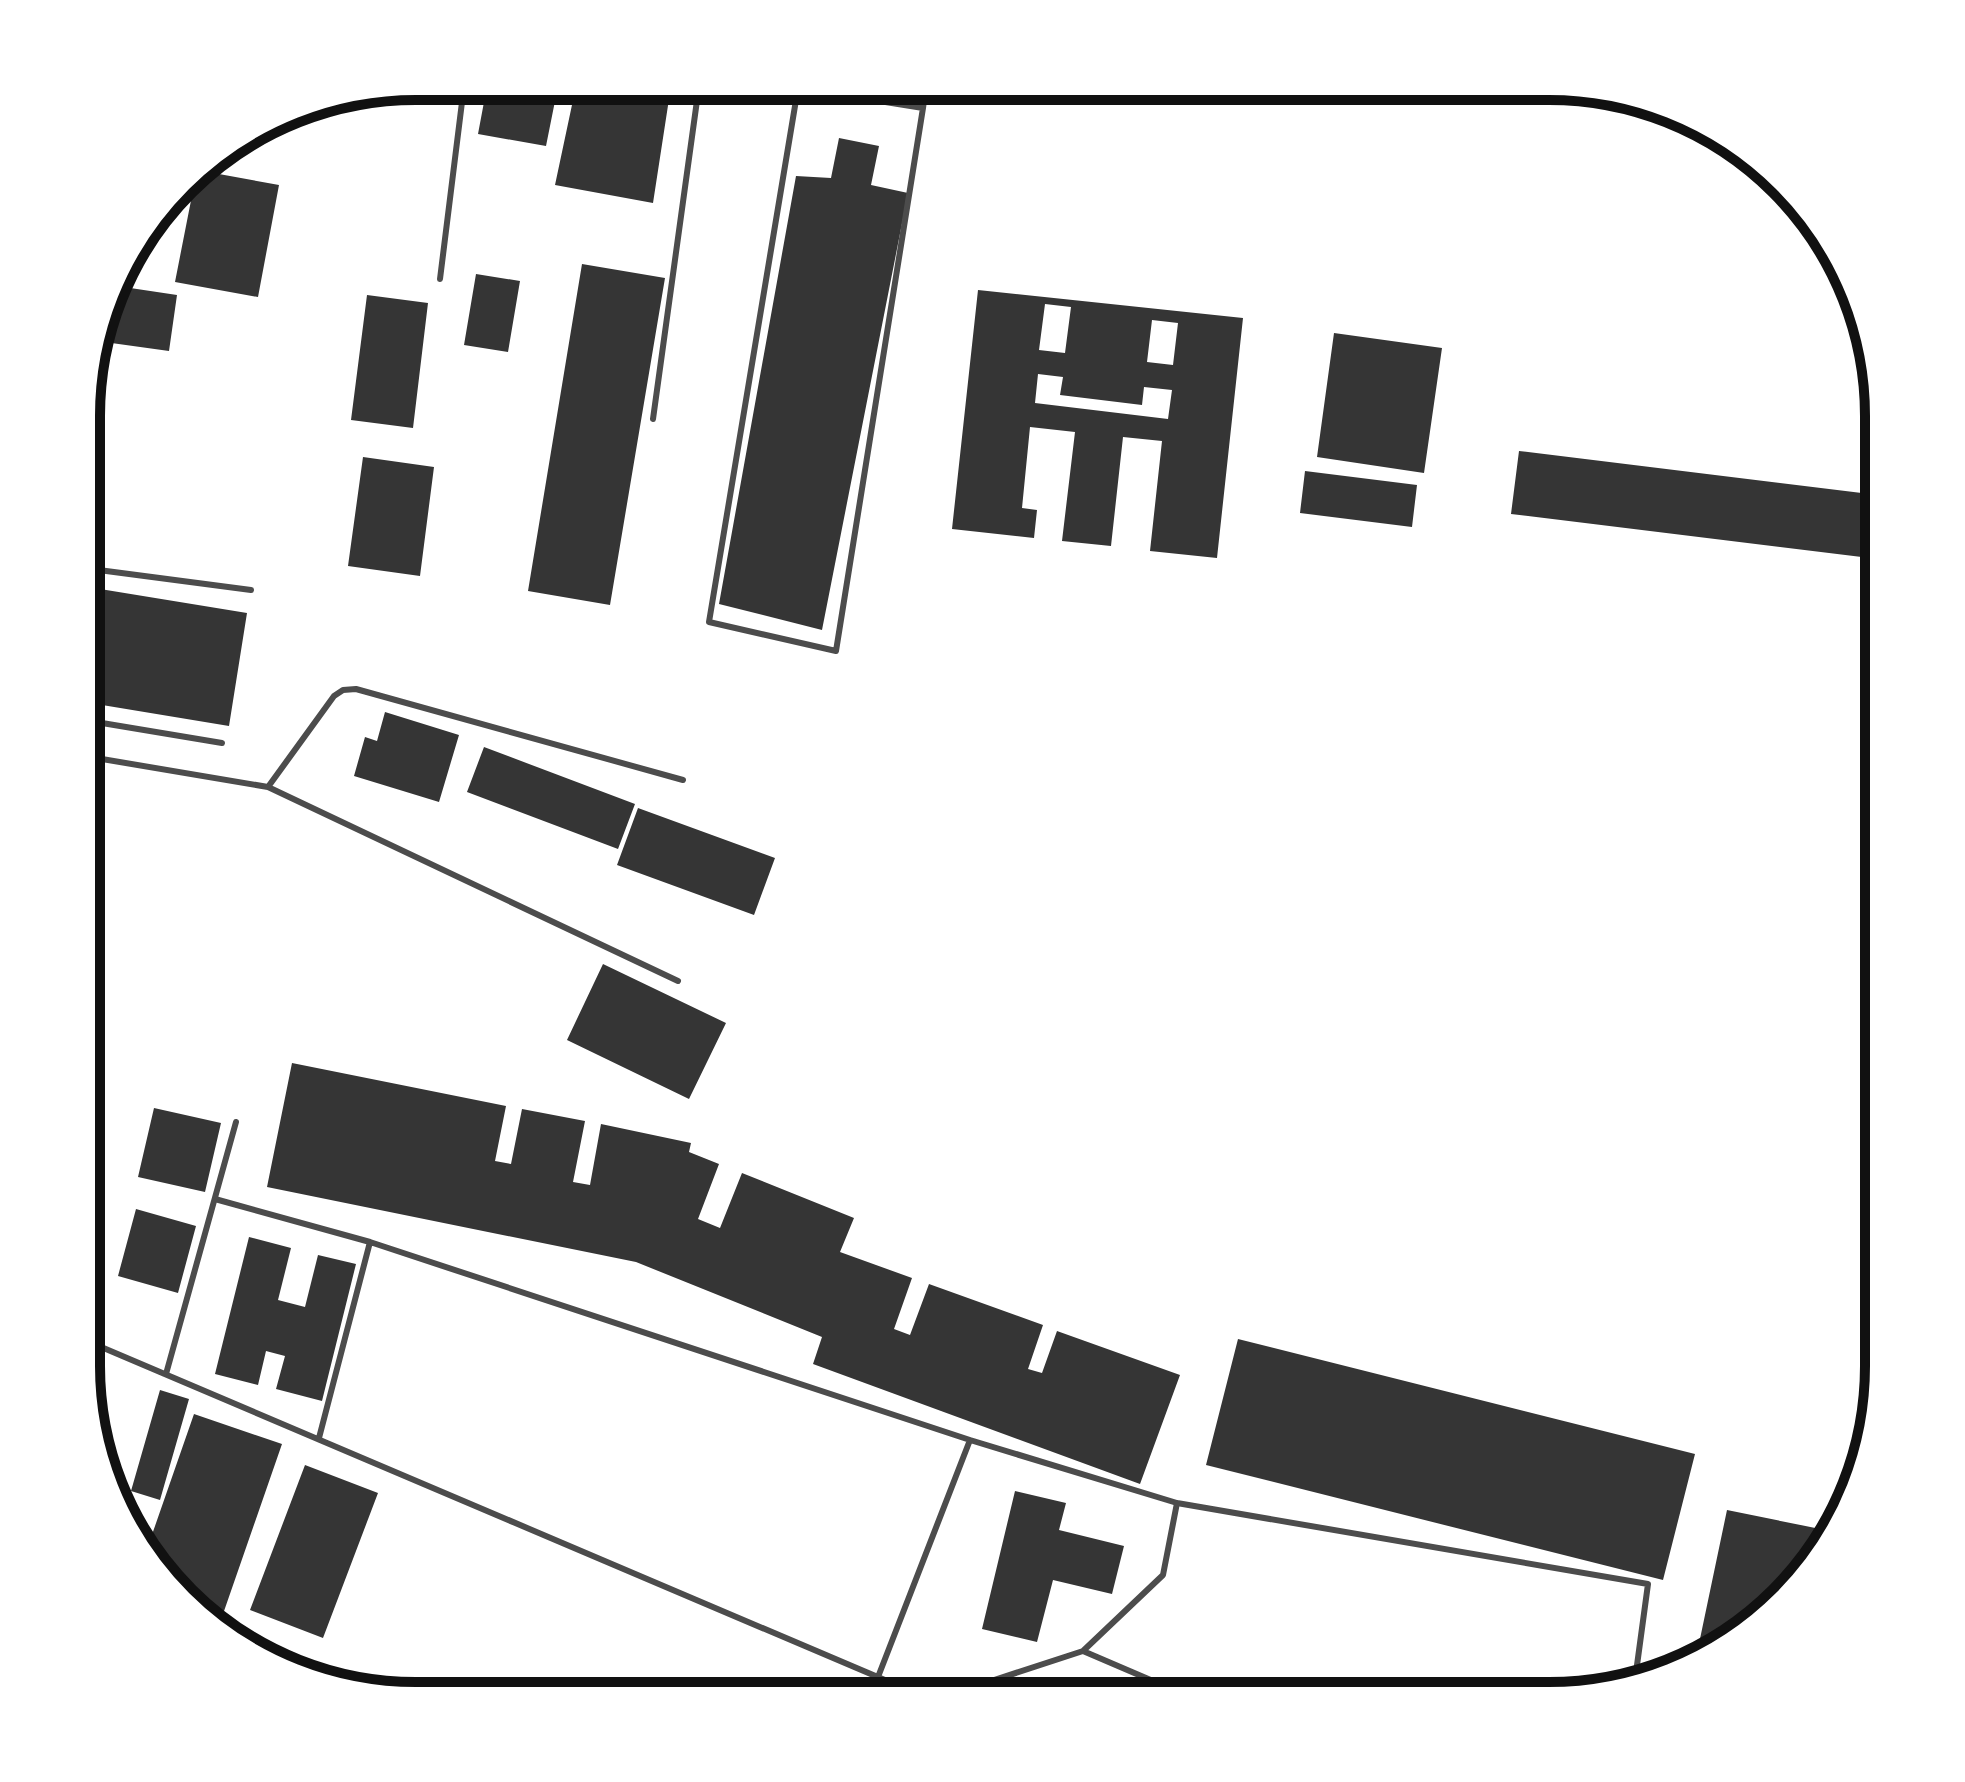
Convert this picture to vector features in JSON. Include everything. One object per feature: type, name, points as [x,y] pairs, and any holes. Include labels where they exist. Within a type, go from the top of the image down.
[{"type":"lane","points":[[440,279],[462,100]]},
{"type":"lane","points":[[653,419],[697,100]]},
{"type":"lane","points":[[796,100],[709,622],[836,651],[924,100]]},
{"type":"lane","points":[[872,100],[923,108]]},
{"type":"lane","points":[[100,570],[251,590]]},
{"type":"lane","points":[[268,787],[334,696],[343,690],[356,689],[683,780]]},
{"type":"lane","points":[[100,723],[222,743]]},
{"type":"lane","points":[[100,759],[268,787],[678,981]]},
{"type":"lane","points":[[166,1374],[236,1122]]},
{"type":"lane","points":[[215,1199],[370,1242],[970,1440],[1177,1503],[1648,1584],[1636,1669]]},
{"type":"lane","points":[[319,1438],[370,1242]]},
{"type":"lane","points":[[100,1346],[890,1682]]},
{"type":"lane","points":[[878,1677],[970,1440]]},
{"type":"lane","points":[[988,1682],[1083,1651],[1163,1575],[1177,1503]]},
{"type":"lane","points":[[1083,1651],[1155,1682]]},
{"type":"building","points":[[484,100],[555,100],[546,146],[478,134]]},
{"type":"building","points":[[573,100],[669,100],[653,203],[555,185]]},
{"type":"building","points":[[839,138],[879,146],[871,185],[908,193],[822,630],[719,604],[796,176],[831,178]]},
{"type":"building","points":[[215,173],[279,185],[258,297],[175,282],[192,194],[208,179]]},
{"type":"building","points":[[582,264],[665,278],[610,605],[528,591]]},
{"type":"building","points":[[476,274],[520,281],[508,352],[464,345]]},
{"type":"building","points":[[128,288],[177,295],[169,351],[109,343]]},
{"type":"building","points":[[978,290],[1243,318],[1217,558],[1150,551],[1162,441],[1123,437],[1111,546],[1062,541],[1075,432],[1030,427],[1022,508],[1037,510],[1034,538],[952,529]],"holes":[[[1045,304],[1071,307],[1065,353],[1039,350]],[[1152,320],[1178,323],[1173,365],[1147,362]],[[1038,374],[1063,377],[1060,395],[1142,405],[1144,387],[1172,390],[1168,419],[1035,403]]]},
{"type":"building","points":[[367,295],[428,303],[413,428],[351,420]]},
{"type":"building","points":[[1334,333],[1442,348],[1424,473],[1317,457]]},
{"type":"building","points":[[1519,451],[1865,493],[1865,557],[1511,514]]},
{"type":"building","points":[[363,457],[434,467],[420,576],[348,566]]},
{"type":"building","points":[[1305,471],[1417,485],[1412,527],[1300,513]]},
{"type":"building","points":[[100,589],[247,613],[229,726],[100,705]]},
{"type":"building","points":[[385,712],[459,735],[439,802],[354,776],[365,737],[377,741]]},
{"type":"building","points":[[484,747],[635,804],[618,849],[467,792]]},
{"type":"building","points":[[638,808],[775,858],[754,915],[617,865]]},
{"type":"building","points":[[603,964],[726,1023],[689,1099],[567,1040]]},
{"type":"building","points":[[292,1063],[506,1106],[495,1161],[511,1164],[522,1109],[585,1121],[573,1182],[590,1185],[601,1124],[691,1143],[689,1152],[719,1164],[698,1219],[720,1228],[742,1173],[854,1218],[840,1252],[912,1278],[894,1329],[910,1335],[929,1284],[1043,1325],[1028,1369],[1042,1373],[1057,1331],[1180,1375],[1140,1484],[813,1364],[822,1337],[636,1262],[267,1187]]},
{"type":"building","points":[[154,1108],[221,1123],[205,1192],[138,1177]]},
{"type":"building","points":[[136,1209],[196,1226],[178,1293],[118,1276]]},
{"type":"building","points":[[249,1237],[291,1248],[278,1300],[305,1307],[318,1255],[356,1264],[322,1401],[276,1389],[285,1356],[266,1351],[258,1385],[215,1374]]},
{"type":"building","points":[[1238,1339],[1695,1454],[1663,1580],[1206,1465]]},
{"type":"building","points":[[160,1390],[189,1399],[160,1500],[131,1491]]},
{"type":"building","points":[[194,1414],[282,1444],[223,1614],[193,1589],[151,1538]]},
{"type":"building","points":[[305,1465],[378,1493],[323,1638],[250,1610]]},
{"type":"building","points":[[1015,1491],[1066,1503],[1059,1530],[1124,1546],[1112,1594],[1053,1580],[1037,1642],[982,1629]]},
{"type":"building","points":[[1727,1510],[1820,1529],[1800,1558],[1772,1589],[1741,1617],[1699,1644]]}]
